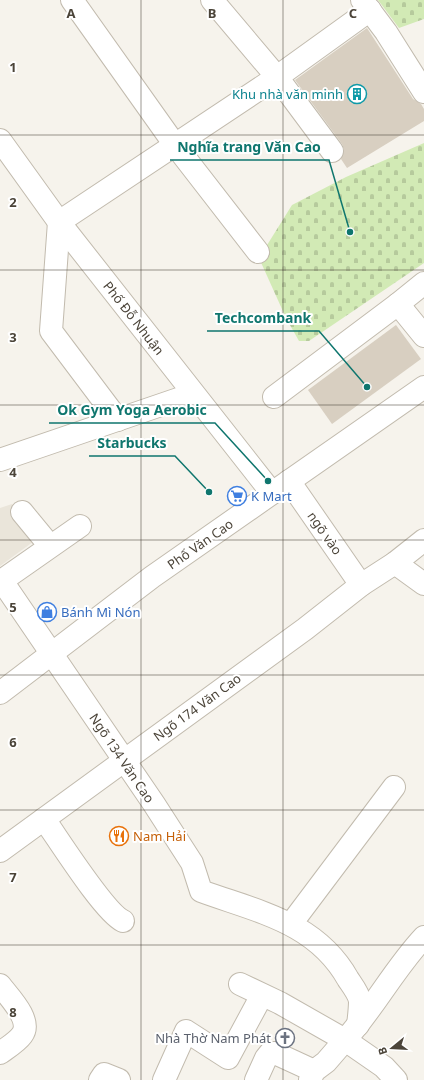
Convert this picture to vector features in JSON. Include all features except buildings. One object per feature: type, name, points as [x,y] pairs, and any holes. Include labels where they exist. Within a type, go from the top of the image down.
[{"type":"street","points":[[72,0],[175,145],[258,252]]},
{"type":"street","points":[[212,0],[277,77],[332,151]]},
{"type":"street","points":[[118,420],[51,331],[59,222],[277,77],[366,5],[399,51],[424,92]]},
{"type":"street","name":"Phố Đỗ Nhuận","points":[[0,140],[59,222],[192,394],[227,434],[281,487]]},
{"type":"street","points":[[274,397],[424,283]]},
{"type":"street","points":[[398,304],[424,336]]},
{"type":"street","name":"Phố Văn Cao","points":[[0,693],[152,577],[424,387]]},
{"type":"street","points":[[0,460],[192,394]]},
{"type":"street","name":"ngõ vào","points":[[281,487],[361,585]]},
{"type":"street","points":[[22,512],[50,546]]},
{"type":"street","points":[[1,581],[80,526]]},
{"type":"street","name":"Ngõ 174 Văn Cao","points":[[0,851],[305,629],[361,585],[395,563],[424,540]]},
{"type":"street","points":[[395,563],[424,584]]},
{"type":"street","name":"Ngõ 134 Văn Cao","points":[[1,581],[53,653],[123,761],[154,804],[192,863],[201,891],[291,924]]},
{"type":"street","points":[[352,1032],[360,999],[339,963],[322,944],[305,931],[291,924],[394,786]]},
{"type":"street","points":[[44,819],[101,900],[117,918],[123,921]]},
{"type":"street","points":[[256,1080],[266,1058],[270,1053],[275,1053],[312,1076],[352,1032],[409,953],[424,937]]},
{"type":"street","points":[[240,984],[262,995],[352,1032],[396,1080]]},
{"type":"street","points":[[0,985],[22,1017],[25,1029],[22,1036],[0,1053]]},
{"type":"street","points":[[164,1080],[186,1031],[228,1058],[262,995]]},
{"type":"street","points":[[100,1080],[104,1074],[119,1080]]},
{"type":"shaded area","points":[[12,504],[37,539],[0,566],[0,508]]},
{"type":"green space","points":[[378,0],[424,0],[424,19],[399,28]]},
{"type":"green space","points":[[424,143],[424,263],[309,341],[299,341],[286,318],[259,258],[292,205],[346,177]]},
{"type":"place","name":"Khu nhà văn minh","points":[[357,94]]},
{"type":"place","name":"Nghĩa trang Văn Cao","points":[[350,232]]},
{"type":"place","name":"Techcombank","points":[[367,387]]},
{"type":"place","name":"Ok Gym Yoga Aerobic","points":[[268,481]]},
{"type":"place","name":"Starbucks","points":[[209,492]]},
{"type":"place","name":"K Mart","points":[[237,496]]},
{"type":"place","name":"Bánh Mì Nón","points":[[47,612]]},
{"type":"place","name":"Nam Hải","points":[[119,836]]},
{"type":"place","name":"Nhà Thờ Nam Phát","points":[[285,1038]]}]
